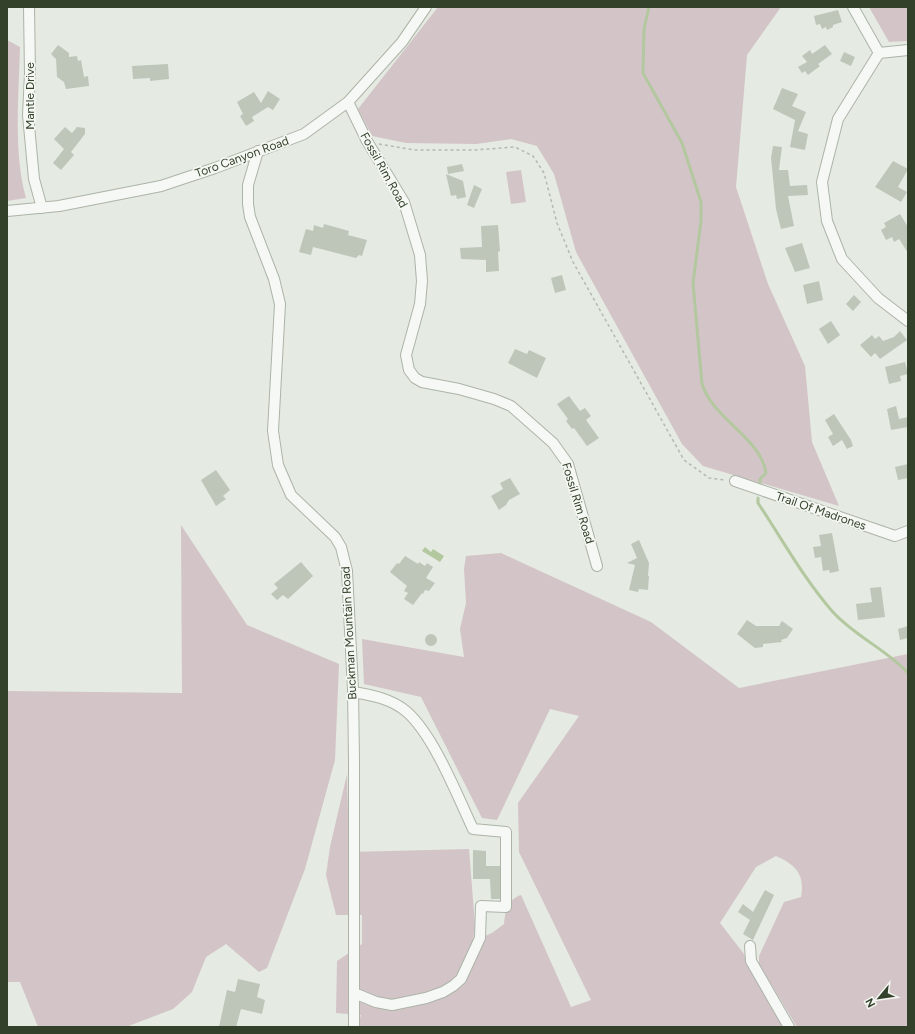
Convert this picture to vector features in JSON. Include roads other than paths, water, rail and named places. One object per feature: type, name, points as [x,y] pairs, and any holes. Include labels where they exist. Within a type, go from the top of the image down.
[{"type":"street","name":"Mantle Drive","points":[[29,7],[30,74],[28,114],[34,179],[42,208]]},
{"type":"street","name":"Toro Canyon Road","points":[[7,211],[78,203],[161,186],[216,168],[304,134],[348,102],[402,42],[426,7]]},
{"type":"street","points":[[853,7],[879,53]]},
{"type":"street","points":[[879,53],[908,50]]},
{"type":"street","points":[[879,53],[838,119],[822,182],[827,221],[842,259],[878,298],[908,321]]},
{"type":"street","name":"Fossil Rim Road","points":[[348,102],[367,141],[404,202],[420,255],[422,281],[420,304],[406,355],[409,370],[415,378],[422,382],[459,389],[494,399],[511,406],[554,443],[568,464],[597,566]]},
{"type":"street","name":"Buckman Mountain Road","points":[[258,151],[248,185],[248,204],[250,217],[274,279],[280,304],[273,431],[278,465],[291,495],[332,533],[341,547],[346,571],[353,692],[354,1027]]},
{"type":"street","name":"Trail Of Madrones","points":[[735,481],[895,536],[908,531]]},
{"type":"street","points":[[353,692],[379,696],[407,711],[428,737],[473,829],[506,832],[506,907],[481,906],[480,938],[460,979],[443,992],[392,1005],[376,1002],[354,993]]},
{"type":"street","points":[[750,946],[752,961],[789,1027]]},
{"type":"waterway","points":[[649,7],[644,29],[643,73],[682,143],[701,202],[701,221],[693,283],[702,384],[716,408],[755,449],[762,461],[766,473],[760,479],[760,482]]},
{"type":"waterway","points":[[758,498],[758,503],[812,586],[832,611],[850,628],[890,657],[908,673]]}]
